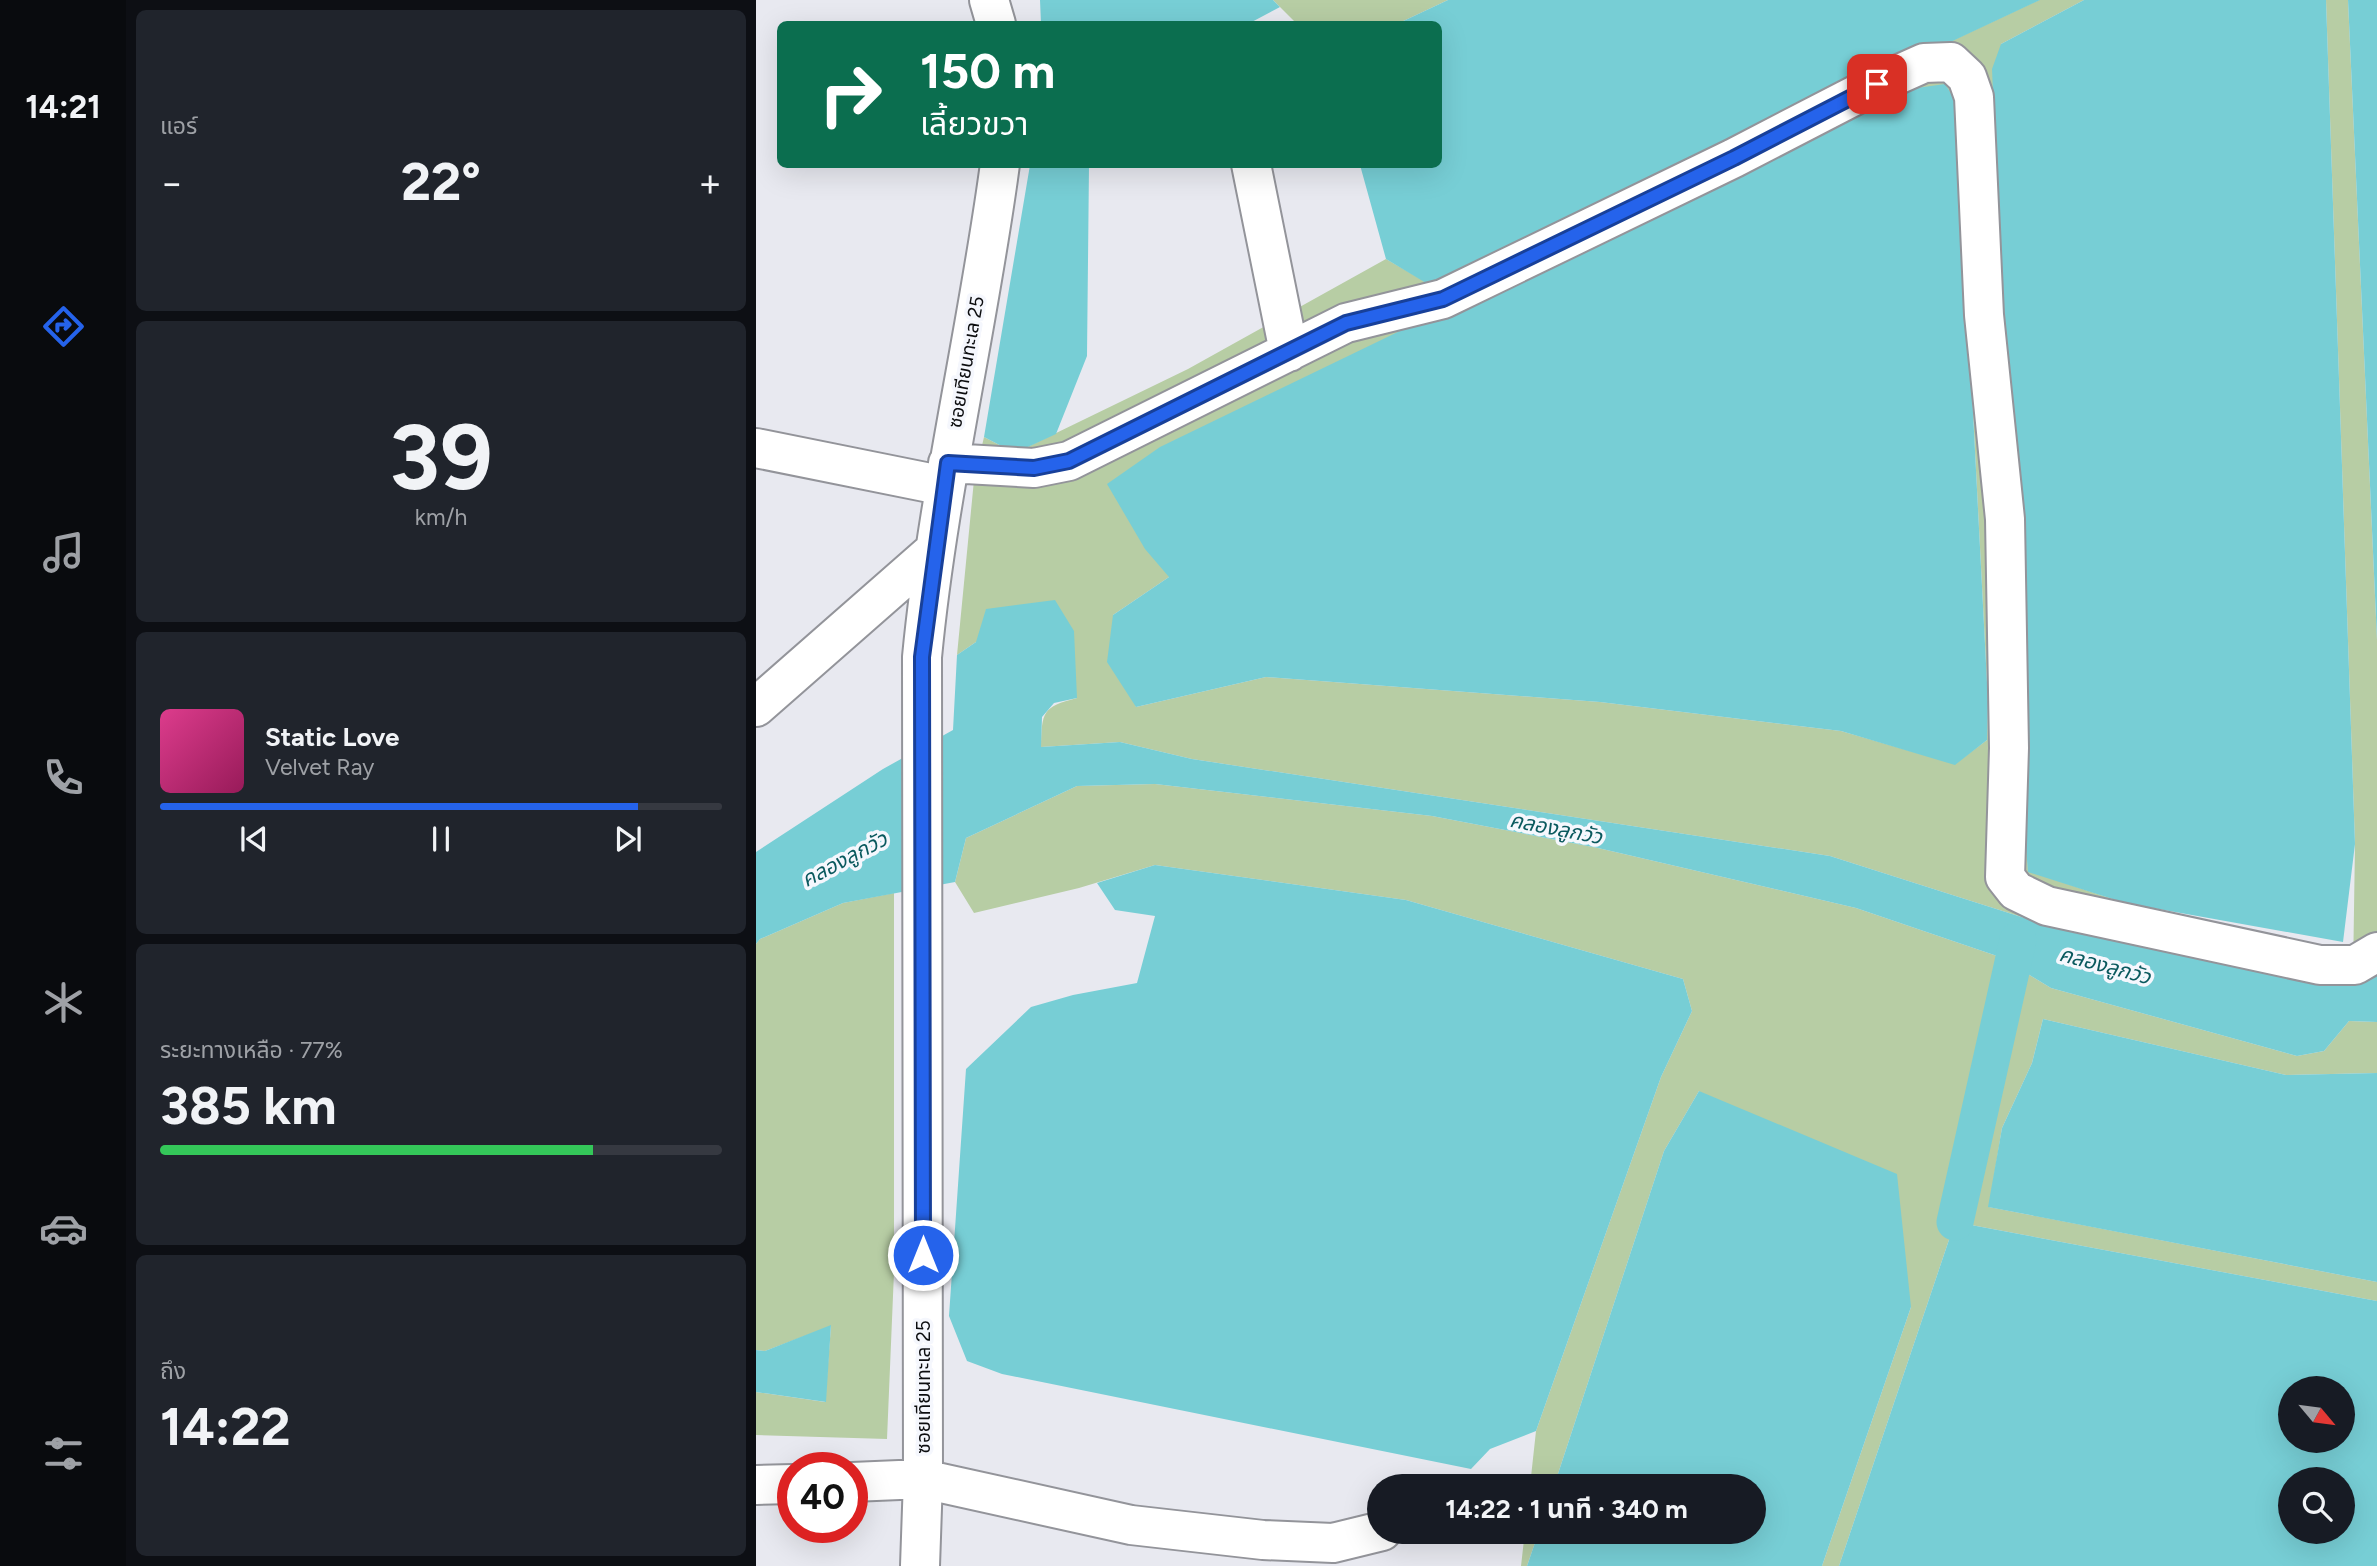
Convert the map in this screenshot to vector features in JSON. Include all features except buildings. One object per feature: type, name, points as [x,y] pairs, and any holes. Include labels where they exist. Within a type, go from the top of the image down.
[{"type":"street","points":[[989,0],[995,21]]},
{"type":"street","points":[[756,449],[946,474],[1034,468],[1069,461],[1346,323],[1443,299],[1734,158],[1877,84],[1924,64],[1951,62],[1967,77],[1974,97],[1984,315],[2005,519],[2009,748],[2006,877],[2017,891],[2047,906],[2320,965],[2355,965],[2377,952]]},
{"type":"street","name":"ซอยเทียนทะเล 25","points":[[920,1566],[923,1479],[922,657],[946,474],[999,168]]},
{"type":"street","points":[[1252,168],[1289,352]]},
{"type":"street","points":[[756,707],[935,550]]},
{"type":"street","points":[[868,1481],[923,1479],[1131,1525],[1262,1540],[1333,1543],[1367,1535]]},
{"type":"street","points":[[756,1485],[777,1484]]},
{"type":"green space","points":[[1273,0],[1448,0],[1403,21],[1294,21]]},
{"type":"green space","points":[[2039,0],[2084,0],[2001,44],[2028,871],[2125,903],[2114,940],[2034,921],[1830,856],[1192,759],[1120,742],[1041,747],[1046,713],[1050,708],[1077,698],[976,642],[957,655],[974,480],[984,437],[1015,453],[1188,369],[1386,259],[1431,285]],"holes":[[[1957,103],[1988,702],[1987,740],[1955,764],[1841,731],[1600,702],[1266,677],[1136,707],[1113,615],[1169,577]]]},
{"type":"green space","points":[[2326,0],[2348,0],[2377,640],[2377,975],[2353,975],[2355,844]]},
{"type":"green space","points":[[1155,784],[1432,816],[1598,848],[1856,908],[2000,957],[2051,988],[2297,1056],[2324,1051],[2349,1021],[2377,1022],[2377,1073],[2286,1075],[2043,1019],[2032,1063],[2002,1128],[1989,1207],[2377,1282],[2377,1301],[1955,1222],[1839,1566],[1822,1566],[1911,1307],[1699,1091],[1664,1151],[1558,1474],[1531,1474],[1536,1431],[1661,1077],[1692,1011],[1683,979],[1406,900],[1155,865],[1079,888],[974,913],[955,882],[966,838],[1077,786]]},
{"type":"green space","points":[[894,893],[894,1272],[887,1439],[756,1435],[756,1392],[825,1402],[831,1326],[765,1351],[756,1350],[756,944],[760,939],[843,903]]},
{"type":"green space","points":[[1524,1544],[1535,1544],[1527,1566],[1521,1566]]},
{"type":"water","points":[[1040,0],[1273,0],[1280,7],[1254,21],[1041,21]]},
{"type":"water","points":[[1448,0],[2040,0],[1431,286],[1386,259],[1361,168],[1442,168],[1442,21],[1403,21]]},
{"type":"water","points":[[2084,0],[2326,0],[2355,844],[2343,942],[2125,903],[2028,872],[2023,811],[1992,69],[2001,44]]},
{"type":"water","points":[[2348,0],[2377,0],[2377,640]]},
{"type":"water","points":[[1945,84],[1957,103],[1988,702],[1987,740],[1955,765],[1841,731],[1600,702],[1266,677],[1136,707],[1107,662],[1113,615],[1169,577],[1145,549],[1107,484],[1160,447],[1896,91]]},
{"type":"water","points":[[1029,168],[1089,168],[1087,356],[1056,434],[1015,453],[984,437]]},
{"type":"water","name":"คลองลูกวัว","points":[[1055,600],[1074,631],[1077,698],[1054,703],[1042,717],[1041,747],[1120,742],[1192,759],[1830,856],[2034,921],[2114,940],[2325,975],[2377,975],[2377,1022],[2349,1021],[2324,1051],[2297,1056],[2051,988],[2000,957],[1856,908],[1598,848],[1432,816],[1155,784],[1077,786],[966,838],[955,882],[843,903],[760,939],[756,944],[756,852],[883,769],[953,730],[957,655],[976,642],[986,609]]},
{"type":"water","points":[[1155,865],[1406,900],[1683,979],[1692,1011],[1661,1077],[1536,1431],[1490,1449],[1471,1469],[1002,1374],[967,1361],[949,1316],[966,1069],[1031,1007],[1073,995],[1137,983],[1155,916],[1115,910],[1097,883]]},
{"type":"water","points":[[2043,1019],[2286,1075],[2377,1073],[2377,1282],[1988,1207],[2002,1128],[2032,1063]]},
{"type":"water","points":[[1699,1091],[1897,1174],[1911,1307],[1822,1566],[1527,1566],[1535,1544],[1766,1544],[1766,1474],[1558,1474],[1664,1151]]},
{"type":"water","points":[[1955,1222],[2377,1301],[2377,1566],[1839,1566]]},
{"type":"water","points":[[831,1325],[826,1402],[756,1392],[756,1350],[765,1351]]},
{"type":"waterway","points":[[1955,1222],[2018,940]]},
{"type":"route","points":[[923,1255],[922,657],[948,463],[1034,468],[1069,461],[1346,323],[1443,299],[1734,158],[1877,84]]}]
